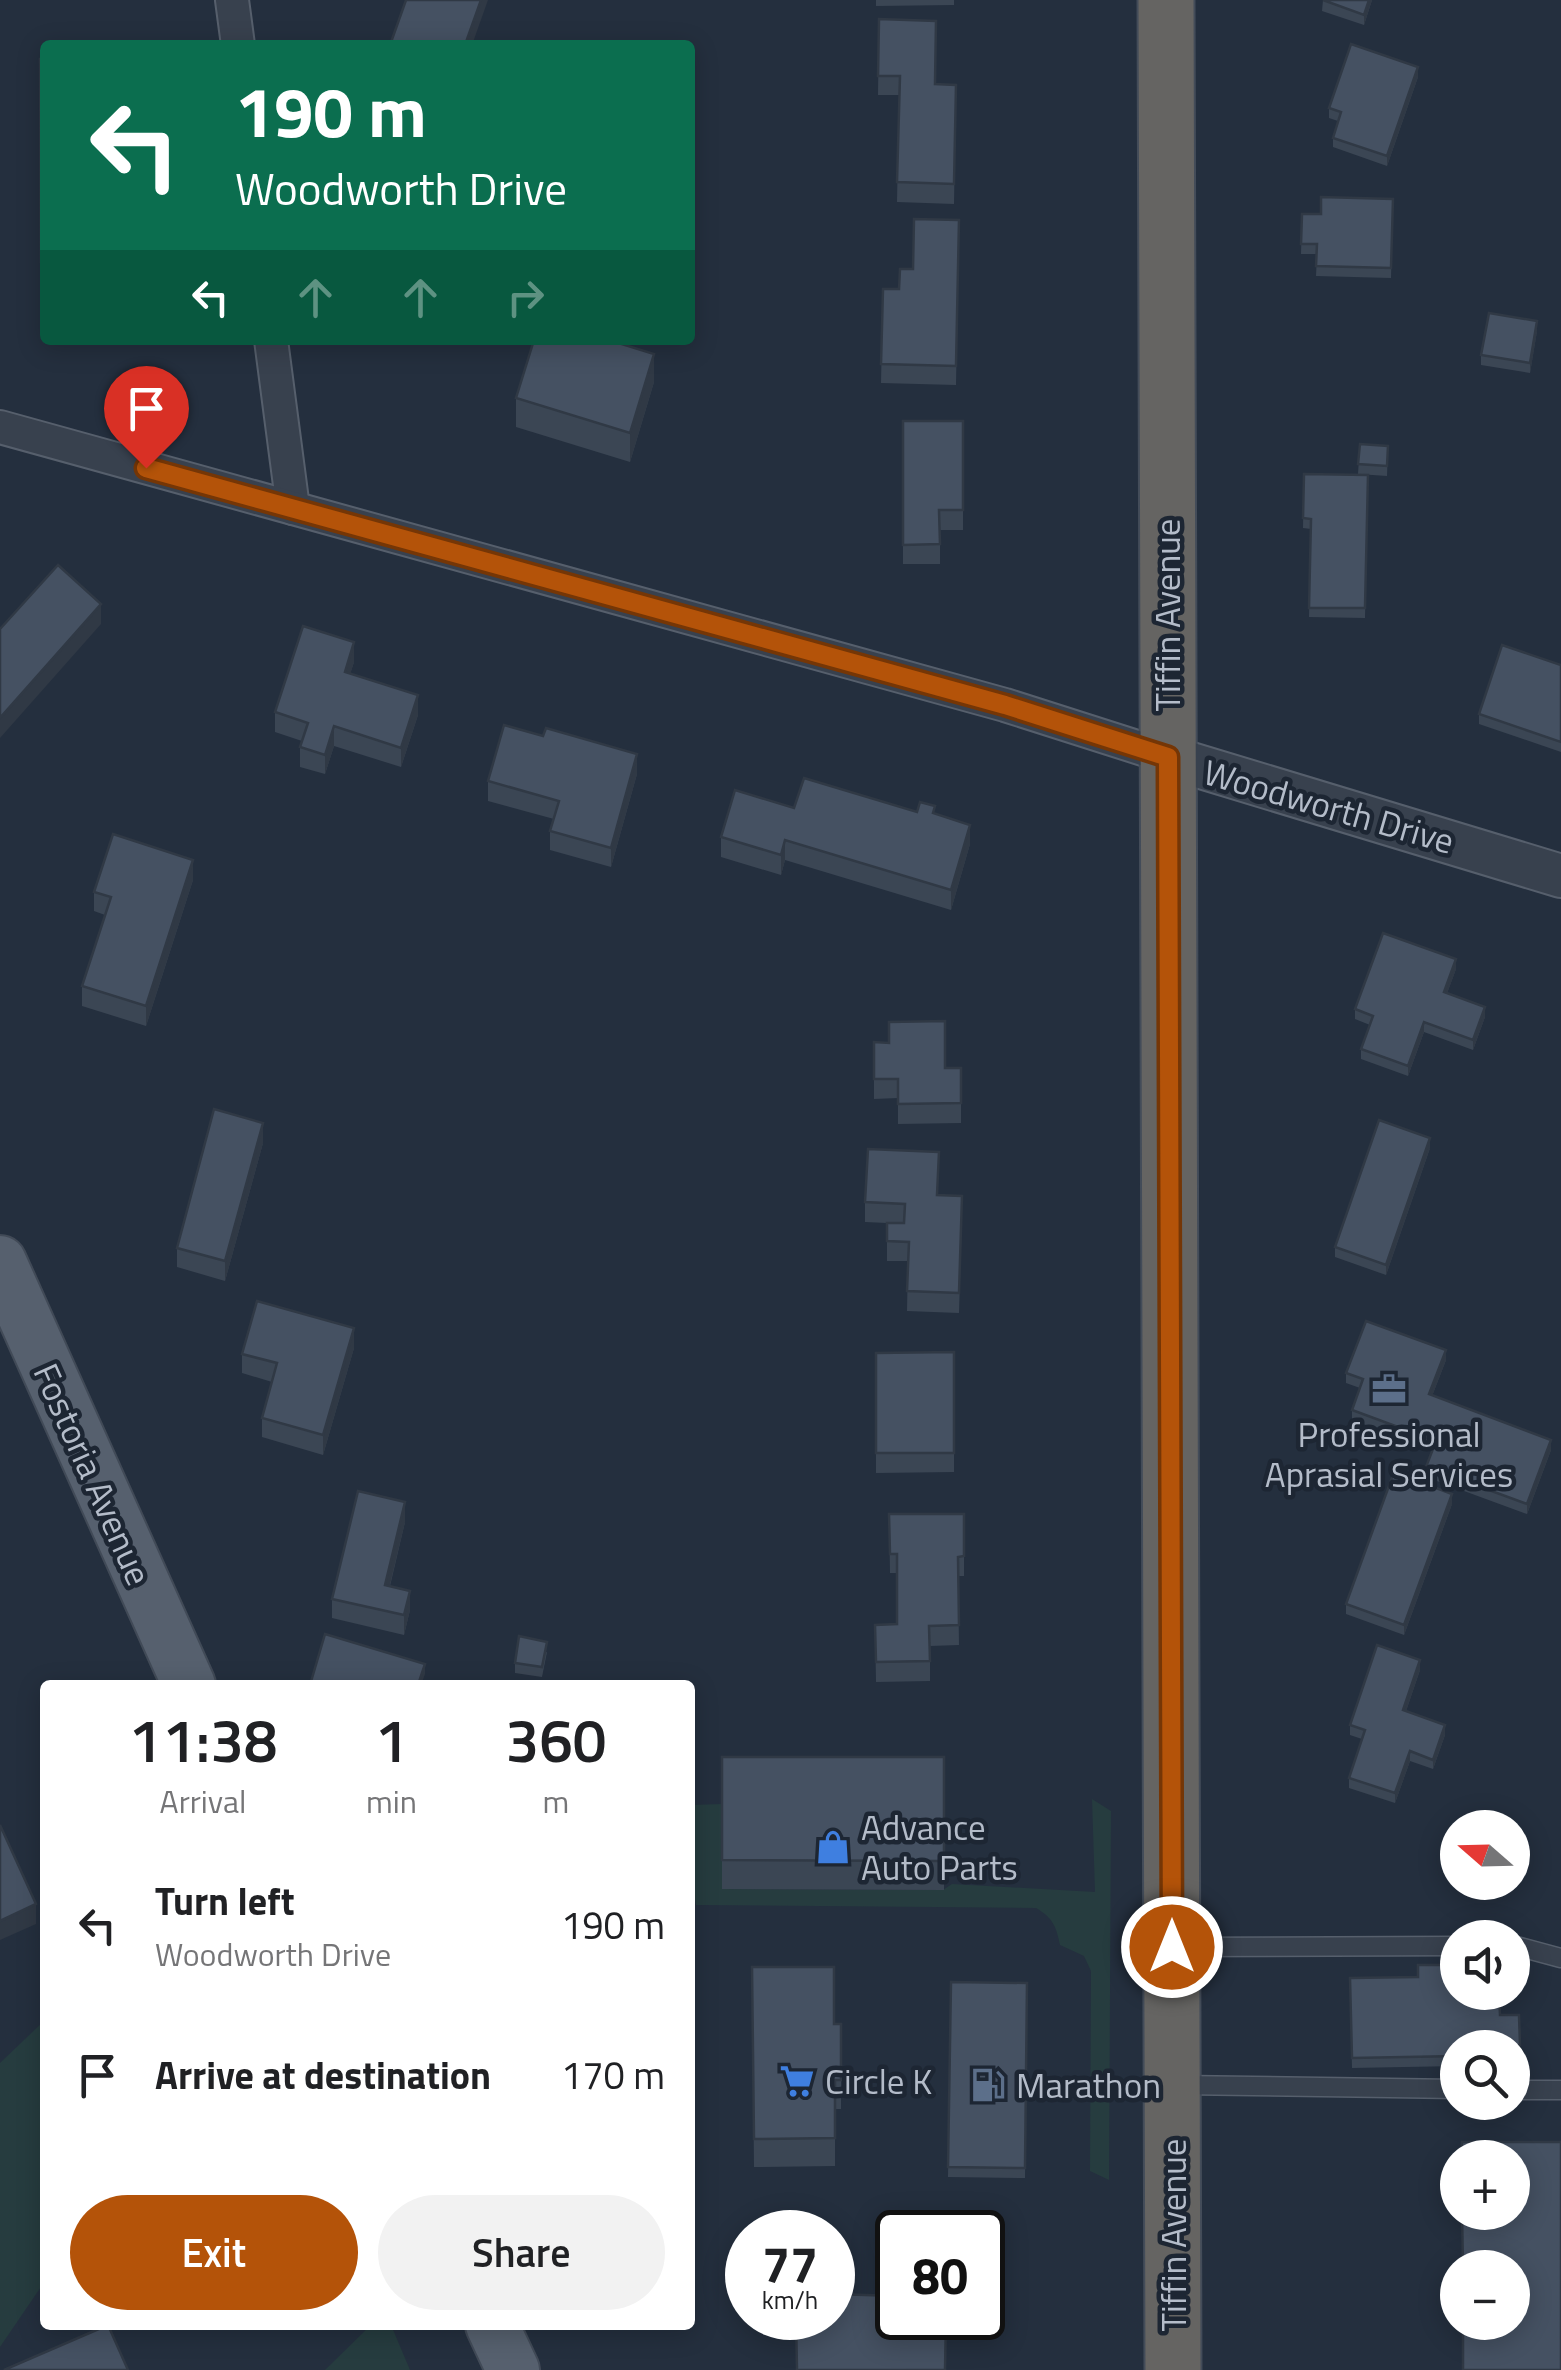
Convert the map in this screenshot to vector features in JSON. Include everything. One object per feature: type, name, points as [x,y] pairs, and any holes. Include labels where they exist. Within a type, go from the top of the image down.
[{"type":"highway","name":"Tiffin Avenue","points":[[1166,0],[1173,2370]]},
{"type":"main road","name":"Fostoria Avenue","points":[[0,1262],[187,1680]]},
{"type":"main road","points":[[494,2330],[513,2370]]},
{"type":"street","points":[[232,0],[237,40]]},
{"type":"street","points":[[272,345],[293,508]]},
{"type":"street","name":"Woodworth Drive","points":[[0,427],[1005,705],[1561,876]]},
{"type":"lane","points":[[1172,1947],[1440,1946]]},
{"type":"lane","points":[[1530,1950],[1561,1958]]},
{"type":"lane","points":[[1172,2085],[1440,2089]]},
{"type":"lane","points":[[1530,2090],[1561,2090]]},
{"type":"green space","points":[[1092,1799],[1111,1811],[1109,2180],[1090,2171],[1091,1971],[1084,1956],[1060,1945],[1046,1915],[1036,1908],[696,1905],[695,1805],[722,1804],[723,1889],[943,1890],[952,1884],[1095,1892]]},
{"type":"green space","points":[[40,2025],[40,2288],[0,2347],[0,2063]]},
{"type":"green space","points":[[366,2330],[393,2330],[410,2370],[325,2370]]},
{"type":"building","points":[[406,0],[481,0],[467,40],[392,40]]},
{"type":"building","points":[[1323,0],[1369,0],[1364,15]]},
{"type":"building","points":[[879,19],[936,21],[935,84],[956,85],[954,184],[897,182],[900,76],[878,76]]},
{"type":"building","points":[[1351,44],[1418,67],[1387,156],[1333,138],[1341,112],[1329,108]]},
{"type":"building","points":[[1321,197],[1393,199],[1391,268],[1316,266],[1317,244],[1301,244],[1302,214],[1321,214]]},
{"type":"building","points":[[914,219],[959,220],[956,366],[881,364],[883,289],[899,289],[900,269],[913,269]]},
{"type":"building","points":[[1489,313],[1537,321],[1530,363],[1481,355]]},
{"type":"building","points":[[532,345],[625,345],[654,354],[630,433],[516,398]]},
{"type":"building","points":[[903,421],[963,421],[963,510],[939,510],[940,544],[903,545]]},
{"type":"building","points":[[1360,444],[1388,446],[1387,466],[1358,464]]},
{"type":"building","points":[[1304,474],[1368,475],[1365,608],[1309,608],[1311,519],[1303,518]]},
{"type":"building","points":[[58,565],[101,604],[0,718],[0,629]]},
{"type":"building","points":[[303,626],[354,642],[345,672],[418,695],[401,748],[334,726],[325,755],[300,747],[308,723],[275,712]]},
{"type":"building","points":[[1502,645],[1561,665],[1561,742],[1479,714]]},
{"type":"building","points":[[504,725],[543,736],[546,728],[637,754],[611,848],[550,831],[559,801],[488,781]]},
{"type":"building","points":[[804,778],[917,812],[920,802],[935,806],[933,813],[970,825],[951,890],[785,840],[781,855],[721,837],[735,790],[794,808]]},
{"type":"building","points":[[113,834],[193,860],[146,1006],[82,986],[111,897],[94,892]]},
{"type":"building","points":[[1383,933],[1456,959],[1444,992],[1485,1007],[1473,1040],[1424,1022],[1408,1066],[1361,1049],[1373,1016],[1355,1009]]},
{"type":"building","points":[[945,1021],[945,1068],[961,1068],[961,1103],[898,1104],[898,1079],[874,1079],[874,1042],[889,1043],[889,1022]]},
{"type":"building","points":[[214,1109],[263,1123],[225,1261],[177,1248]]},
{"type":"building","points":[[1379,1120],[1430,1138],[1386,1265],[1335,1247]]},
{"type":"building","points":[[868,1149],[939,1152],[937,1195],[962,1196],[959,1293],[907,1291],[909,1242],[887,1241],[887,1223],[904,1223],[905,1204],[865,1202]]},
{"type":"building","points":[[257,1301],[354,1328],[323,1435],[262,1418],[277,1363],[242,1354]]},
{"type":"building","points":[[1366,1321],[1446,1350],[1429,1394],[1551,1440],[1527,1504],[1426,1467],[1436,1441],[1352,1410],[1363,1379],[1346,1373]]},
{"type":"building","points":[[954,1352],[954,1453],[876,1453],[876,1353]]},
{"type":"building","points":[[1394,1472],[1452,1494],[1404,1625],[1346,1604]]},
{"type":"building","points":[[358,1491],[405,1502],[385,1585],[410,1591],[404,1615],[332,1599]]},
{"type":"building","points":[[889,1514],[964,1514],[964,1556],[958,1557],[959,1625],[929,1626],[930,1661],[876,1662],[875,1625],[897,1624],[897,1554],[890,1554]]},
{"type":"building","points":[[325,1634],[425,1664],[420,1680],[311,1680]]},
{"type":"building","points":[[519,1636],[547,1642],[542,1667],[515,1663]]},
{"type":"building","points":[[1377,1645],[1420,1660],[1403,1710],[1445,1725],[1433,1760],[1410,1751],[1395,1793],[1349,1778],[1365,1730],[1350,1725]]},
{"type":"building","name":"Advance Auto Parts","points":[[722,1757],[944,1757],[944,1861],[722,1860]]},
{"type":"building","points":[[0,1825],[36,1904],[0,1921]]},
{"type":"building","points":[[1418,1965],[1440,1965],[1440,2010],[1500,2010],[1500,2015],[1519,2015],[1520,2030],[1440,2030],[1440,2056],[1352,2058],[1350,1978],[1418,1977]]},
{"type":"building","name":"Circle K","points":[[752,1967],[834,1967],[834,2024],[841,2024],[841,2080],[835,2080],[835,2138],[754,2139]]},
{"type":"building","name":"Marathon","points":[[951,1982],[1027,1983],[1025,2168],[948,2167]]},
{"type":"building","points":[[1530,2142],[1561,2142],[1561,2370],[1463,2370],[1463,2340],[1530,2340],[1530,2250],[1463,2250],[1462,2230],[1530,2230]]},
{"type":"building","points":[[855,2295],[875,2295],[875,2340],[946,2340],[945,2370],[797,2370],[796,2340],[855,2340]]},
{"type":"building","points":[[96,2330],[110,2330],[128,2370],[4,2370]]},
{"type":"place","name":"Professional Aprasial Services","points":[[1389,1389]]},
{"type":"place","name":"Advance Auto Parts","points":[[833,1847]]},
{"type":"place","name":"Circle K","points":[[797,2081]]},
{"type":"place","name":"Marathon","points":[[988,2085]]},
{"type":"route","points":[[146,468],[1005,705],[1168,757],[1172,1947]]}]
